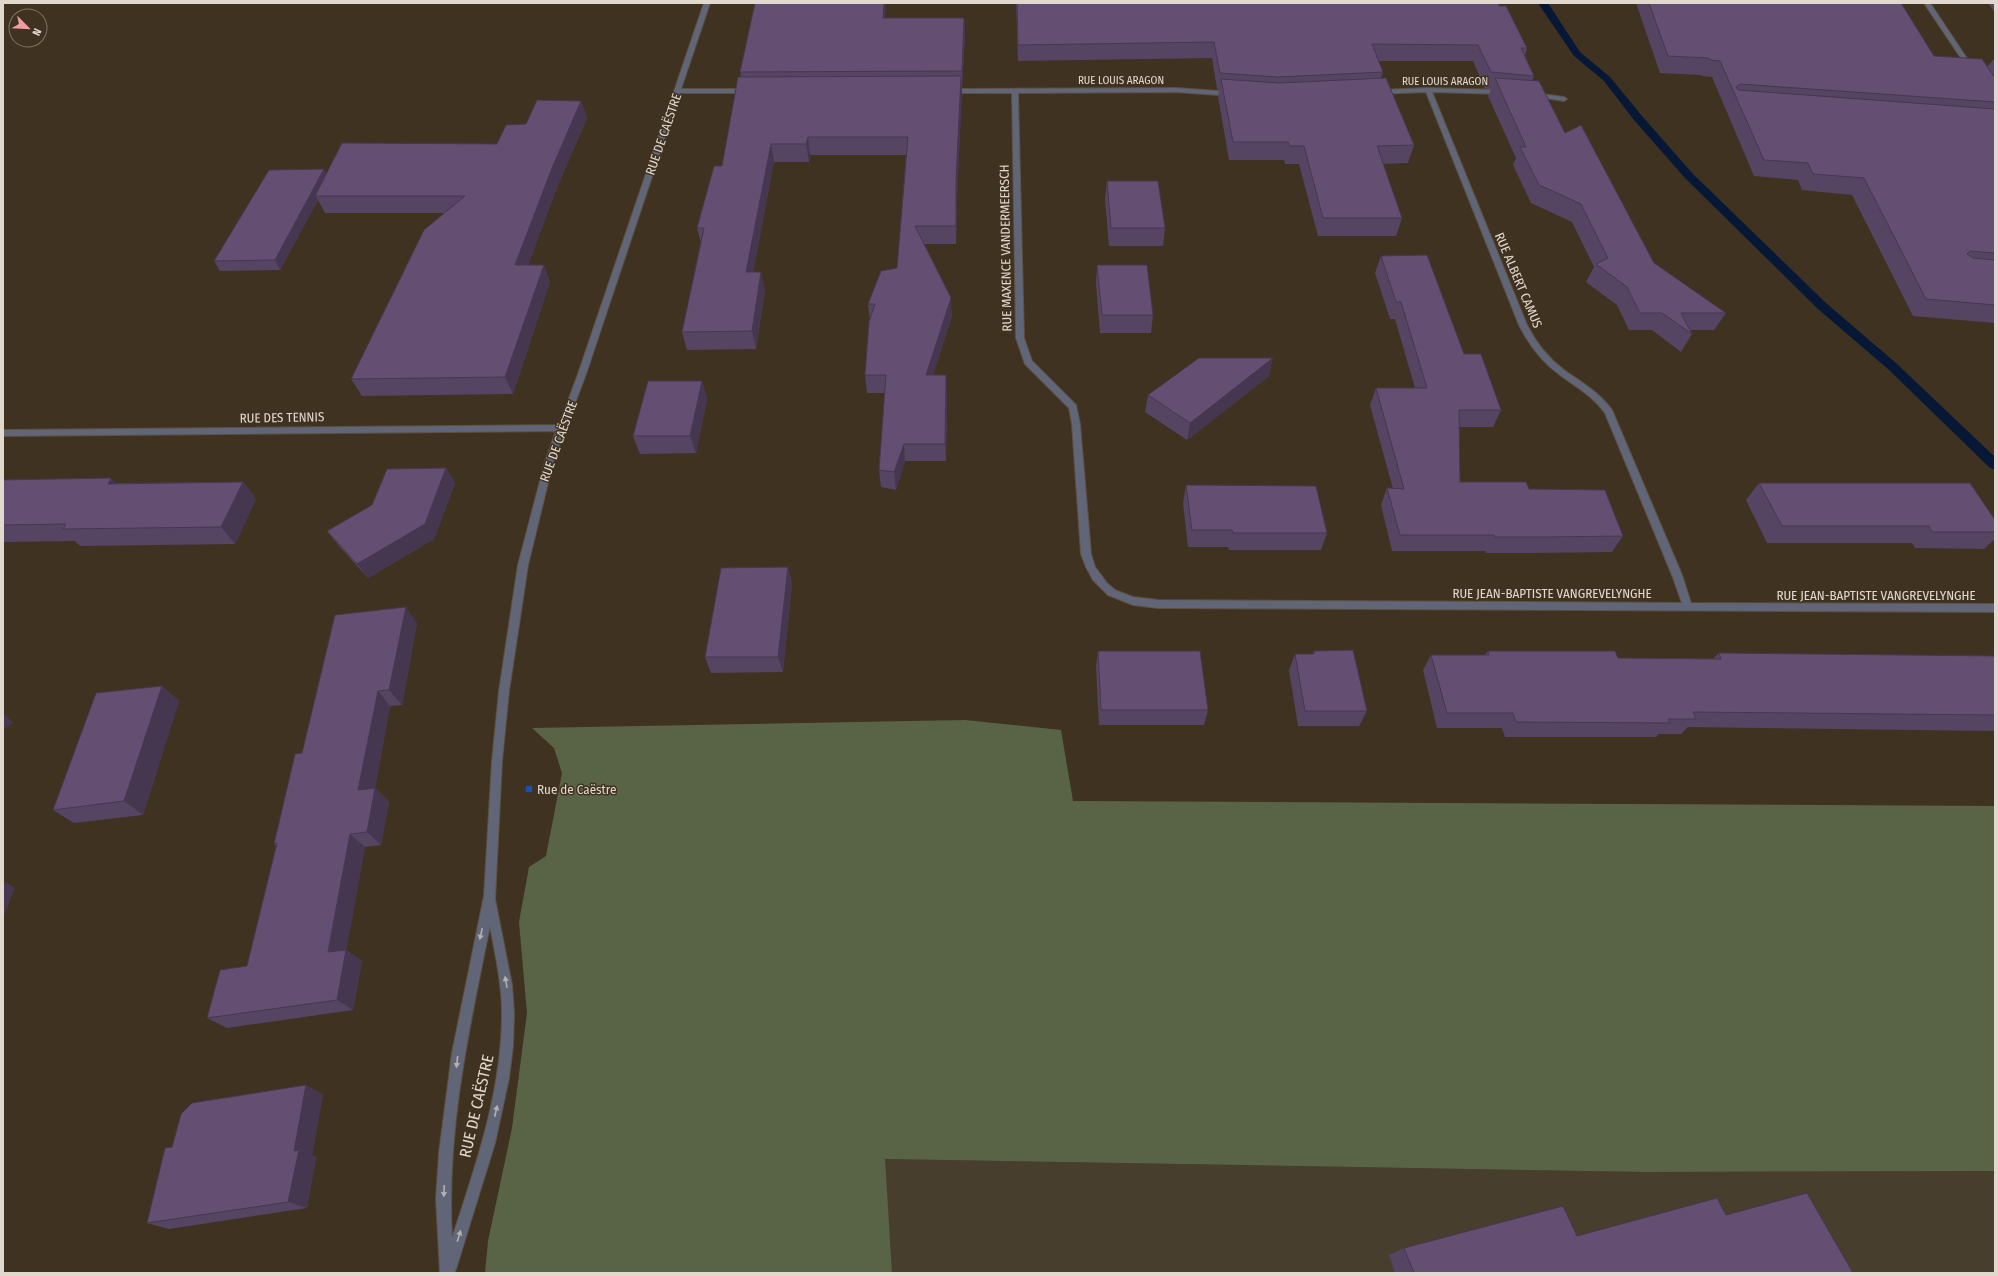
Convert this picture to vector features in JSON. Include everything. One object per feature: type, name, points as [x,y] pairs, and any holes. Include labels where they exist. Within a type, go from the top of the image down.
[{"type":"street","name":"RUE DE CAËSTRE","points":[[447,1273],[443,1198],[444,1175],[458,1053],[490,896],[497,761],[510,642],[523,565],[548,462],[582,374],[707,3]]},
{"type":"street","points":[[1926,3],[1974,73]]},
{"type":"street","name":"RUE LOUIS ARAGON","points":[[938,91],[1176,90],[1238,94]]},
{"type":"street","name":"RUE LOUIS ARAGON","points":[[1374,92],[1428,90],[1508,93]]},
{"type":"street","name":"RUE ALBERT CAMUS","points":[[1428,90],[1523,325],[1531,341],[1546,359],[1556,368],[1595,394],[1603,402],[1609,412],[1677,576],[1688,607]]},
{"type":"street","points":[[678,91],[755,91]]},
{"type":"street","name":"RUE MAXENCE VANDERMEERSCH","points":[[1015,91],[1020,338],[1028,362],[1073,407],[1076,424],[1086,554],[1092,574],[1110,591]]},
{"type":"street","points":[[1524,94],[1564,99]]},
{"type":"street","name":"RUE DES TENNIS","points":[[3,433],[561,428]]},
{"type":"street","name":"RUE JEAN-BAPTISTE VANGREVELYNGHE","points":[[1110,591],[1126,599],[1158,604],[1995,608]]},
{"type":"street","name":"RUE DE CAËSTRE","points":[[447,1273],[494,1118],[500,1089],[507,1038],[507,989],[490,896]]},
{"type":"shaded area","points":[[884,1159],[1647,1172],[1995,1171],[1995,1273],[892,1273]]},
{"type":"green space","points":[[965,720],[1061,730],[1073,801],[1995,806],[1995,1171],[1647,1172],[885,1159],[892,1273],[485,1273],[488,1241],[512,1128],[527,1013],[519,922],[529,867],[546,856],[562,773],[554,748],[532,728]]},
{"type":"building","points":[[755,3],[884,3],[883,18],[964,18],[962,71],[740,72]]},
{"type":"building","points":[[1017,3],[1498,3],[1499,6],[1506,6],[1527,48],[1521,48],[1534,76],[1491,72],[1478,45],[1372,44],[1383,72],[1278,77],[1220,73],[1214,42],[1018,45]]},
{"type":"building","points":[[1649,3],[1901,3],[1934,56],[1982,59],[1995,78],[1995,102],[1740,84],[1736,87],[1738,90],[1995,109],[1995,253],[1970,251],[1967,254],[1973,258],[1995,260],[1995,305],[1926,299],[1864,178],[1813,174],[1808,163],[1764,160],[1720,61],[1710,60],[1709,58],[1668,56]]},
{"type":"building","points":[[961,76],[956,180],[956,226],[915,226],[951,298],[926,375],[946,375],[945,444],[904,444],[894,472],[879,470],[886,375],[865,375],[869,322],[875,304],[868,304],[881,271],[897,268],[908,137],[808,137],[806,144],[771,144],[746,272],[761,272],[752,331],[682,332],[704,228],[697,228],[714,166],[722,166],[738,77]]},
{"type":"building","points":[[1386,78],[1414,145],[1377,146],[1402,218],[1323,218],[1304,146],[1290,146],[1288,142],[1233,142],[1221,79],[1279,83]]},
{"type":"building","points":[[1495,78],[1539,81],[1565,133],[1581,125],[1654,263],[1726,313],[1681,313],[1692,334],[1662,313],[1640,313],[1627,287],[1596,264],[1608,258],[1581,204],[1539,185],[1520,147],[1526,147]]},
{"type":"building","points":[[537,100],[581,101],[552,168],[515,265],[544,265],[505,377],[351,379],[424,230],[465,196],[315,196],[342,143],[497,144],[506,125],[526,124]]},
{"type":"building","points":[[324,169],[275,260],[214,261],[269,170]]},
{"type":"building","points":[[1107,181],[1158,181],[1165,228],[1111,228]]},
{"type":"building","points":[[1427,255],[1464,354],[1481,354],[1501,410],[1459,410],[1460,482],[1526,482],[1529,489],[1605,490],[1623,536],[1495,537],[1494,535],[1400,535],[1387,488],[1404,489],[1376,388],[1427,388],[1401,302],[1396,302],[1381,256]]},
{"type":"building","points":[[1097,265],[1147,265],[1153,315],[1102,315]]},
{"type":"building","points":[[1199,358],[1273,358],[1190,423],[1148,395]]},
{"type":"building","points":[[648,381],[702,381],[690,436],[633,436]]},
{"type":"building","points":[[446,468],[425,524],[357,564],[327,531],[372,505],[387,469]]},
{"type":"building","points":[[111,478],[108,484],[243,482],[221,527],[63,529],[66,524],[3,525],[3,480]]},
{"type":"building","points":[[1759,483],[1970,483],[1995,520],[1995,532],[1932,532],[1929,526],[1782,526]]},
{"type":"building","points":[[1186,485],[1316,486],[1327,533],[1233,533],[1232,530],[1192,530]]},
{"type":"building","points":[[788,567],[778,657],[705,657],[721,568]]},
{"type":"building","points":[[406,607],[389,690],[378,691],[358,790],[375,788],[367,832],[350,834],[328,952],[346,950],[337,1000],[207,1018],[220,970],[247,966],[277,843],[274,844],[295,754],[302,753],[335,615]]},
{"type":"building","points":[[1353,650],[1367,711],[1305,711],[1295,654],[1314,654],[1314,651]]},
{"type":"building","points":[[1098,651],[1200,651],[1208,710],[1101,710]]},
{"type":"building","points":[[1488,651],[1615,651],[1618,658],[1721,659],[1719,653],[1995,656],[1995,715],[1693,712],[1696,719],[1668,719],[1670,723],[1516,722],[1513,713],[1447,713],[1431,655],[1489,655]]},
{"type":"building","points":[[162,686],[124,801],[53,810],[96,693]]},
{"type":"building","points":[[306,1085],[294,1151],[299,1150],[288,1202],[147,1223],[165,1148],[172,1147],[181,1114],[192,1103]]},
{"type":"building","points":[[1807,1193],[1853,1273],[1414,1273],[1404,1248],[1563,1206],[1577,1236],[1717,1198],[1726,1215]]},
{"type":"waterway","points":[[1543,3],[1577,54],[1607,79],[1638,118],[1689,176],[1822,306],[1892,366],[1995,465]]},
{"type":"place","name":"Rue de Caëstre","points":[[529,789]]}]
